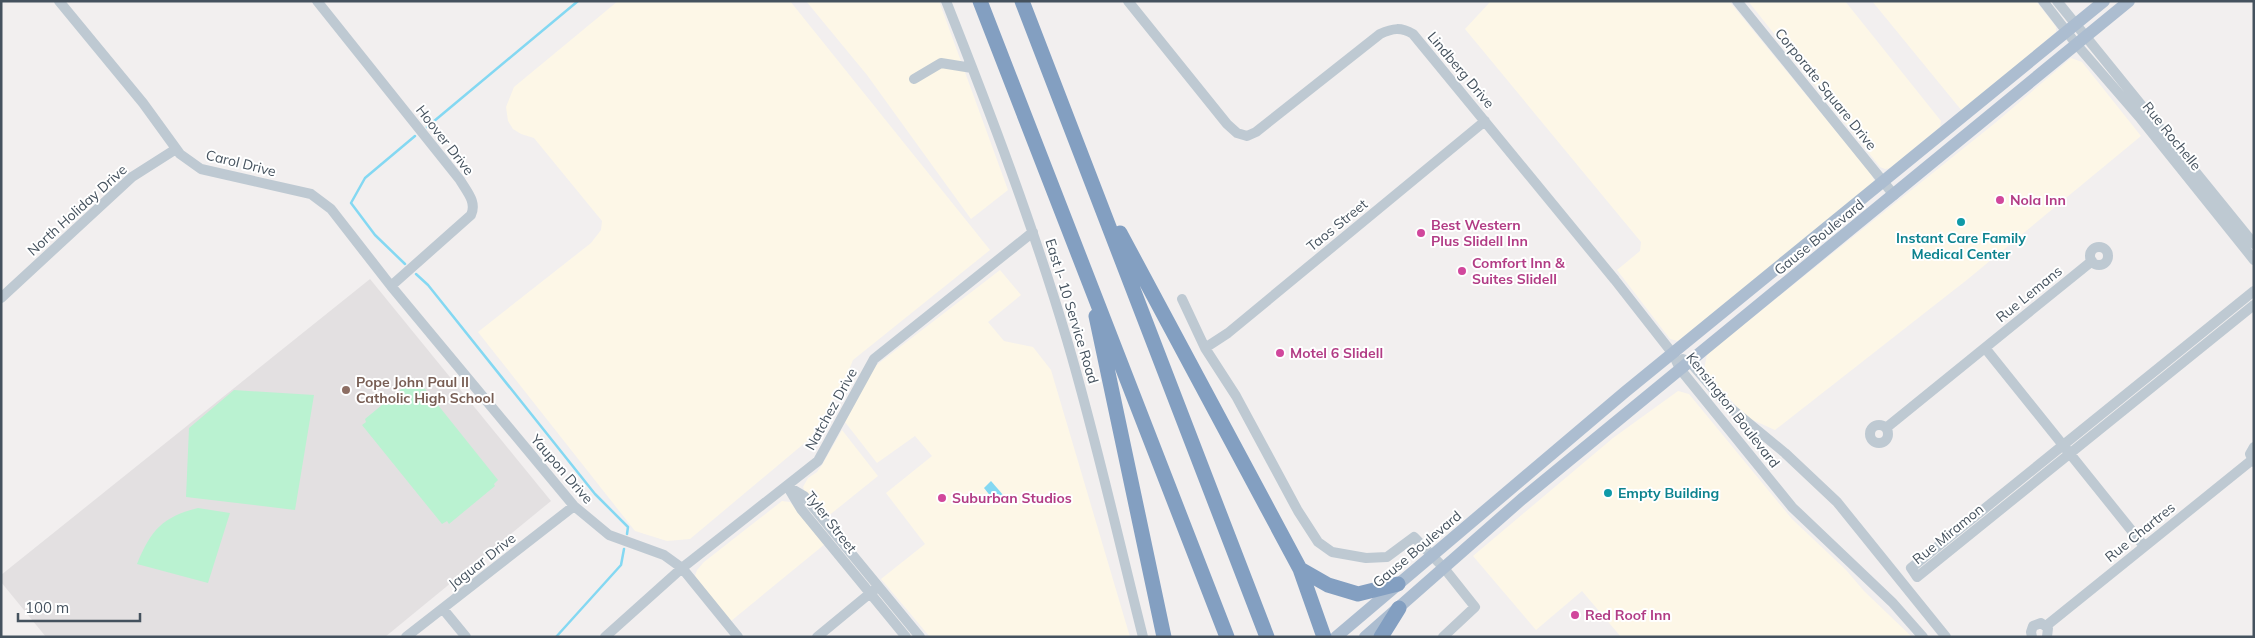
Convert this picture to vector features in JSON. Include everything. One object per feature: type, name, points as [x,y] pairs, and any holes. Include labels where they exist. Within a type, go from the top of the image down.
[{"type":"highway","points":[[980,1],[1227,637]]},
{"type":"highway","points":[[1022,1],[1267,637]]},
{"type":"highway","points":[[1091,179],[1300,569],[1324,637]]},
{"type":"highway","points":[[1088,278],[1164,637]]},
{"type":"highway","points":[[1300,569],[1328,585],[1358,594],[1398,584]]},
{"type":"highway","points":[[1381,637],[1399,608]]},
{"type":"main road","name":"Gause Boulevard","points":[[1336,637],[1625,392],[2104,1]]},
{"type":"main road","name":"Gause Boulevard","points":[[1365,637],[1527,495],[2129,1]]},
{"type":"street","name":"Carol Drive","points":[[60,1],[143,103],[176,149],[201,169],[311,194],[331,209],[391,286]]},
{"type":"street","name":"Hoover Drive","points":[[317,1],[460,180],[475,208],[471,215],[391,286]]},
{"type":"street","name":"East I- 10 Service Road","points":[[946,1],[1033,232],[1080,383],[1143,637]]},
{"type":"street","name":"Lindberg Drive","points":[[1128,1],[1227,124],[1237,133],[1247,136],[1256,132],[1306,94],[1362,46],[1380,34],[1392,29],[1404,29],[1413,34],[1673,354]]},
{"type":"street","name":"Corporate Square Drive","points":[[1738,1],[1894,195]]},
{"type":"street","points":[[2043,1],[2071,28]]},
{"type":"street","points":[[2057,1],[2071,28]]},
{"type":"street","name":"Rue Rochelle","points":[[2071,28],[2171,150],[2254,244]]},
{"type":"street","points":[[914,79],[941,63],[972,68]]},
{"type":"street","name":"Taos Street","points":[[1205,348],[1228,334],[1485,121]]},
{"type":"street","name":"North Holiday Drive","points":[[1,298],[132,177],[176,149]]},
{"type":"street","name":"Rue Rochelle","points":[[2171,150],[2254,260]]},
{"type":"street","name":"Natchez Drive","points":[[605,637],[682,568],[818,461],[874,359],[1033,232]]},
{"type":"street","name":"Rue Lemans","points":[[1886,428],[2092,261]]},
{"type":"street","name":"Yaupon Drive","points":[[391,286],[574,506],[609,535],[664,555],[682,568],[738,637]]},
{"type":"street","name":"Rue Miramon","points":[[2254,291],[1911,568],[1917,577],[2254,305]]},
{"type":"street","points":[[1182,299],[1205,348],[1236,396],[1298,511],[1318,542],[1332,552],[1366,558],[1387,558],[1414,537],[1444,568],[1476,607],[1443,637]]},
{"type":"street","points":[[1985,348],[2144,546]]},
{"type":"street","name":"Kensington Boulevard","points":[[1673,354],[1728,406],[1785,453],[1837,502],[1946,637]]},
{"type":"street","name":"Kensington Boulevard","points":[[1685,366],[1792,507],[1892,602],[1923,637]]},
{"type":"street","name":"Rue Chartres","points":[[2032,637],[2030,632],[2035,624],[2041,623],[2047,631],[2144,546],[2253,461],[2250,454],[2254,447]]},
{"type":"street","points":[[1518,484],[1527,495]]},
{"type":"street","name":"Tyler Street","points":[[787,486],[804,496],[874,590],[906,637]]},
{"type":"street","name":"Jaguar Drive","points":[[406,637],[574,506]]},
{"type":"street","points":[[817,637],[874,590]]},
{"type":"street","name":"Tyler Street","points":[[874,590],[920,637]]},
{"type":"street","points":[[443,609],[466,637]]},
{"type":"shaded area","points":[[618,1],[790,1],[990,250],[853,360],[845,380],[813,436],[690,539],[667,541],[635,531],[478,332],[591,243],[601,230],[602,221],[534,138],[513,129],[508,121],[506,107],[514,87]]},
{"type":"shaded area","points":[[806,1],[939,1],[1008,190],[971,219],[867,75]]},
{"type":"shaded area","points":[[1491,1],[1729,1],[1874,180],[1872,184],[1678,341],[1670,339],[1617,270],[1640,251],[1641,242],[1465,29]]},
{"type":"shaded area","points":[[1748,1],[1845,1],[1941,121],[1940,127],[1890,168],[1880,167]]},
{"type":"shaded area","points":[[1872,1],[2036,1],[2056,27],[2056,32],[1962,111]]},
{"type":"shaded area","points":[[2071,58],[2082,62],[2141,136],[1968,279],[1775,430],[1746,417],[1704,370],[1707,354],[1995,123]]},
{"type":"shaded area","points":[[1000,270],[1021,295],[988,322],[1004,341],[1033,347],[1051,370],[1130,637],[930,637],[881,579],[925,544],[886,493],[932,456],[915,436],[877,463],[845,422],[874,367]]},
{"type":"shaded area","name":"Pope John Paul II Catholic High School","points":[[370,279],[551,501],[385,637],[46,637],[1,582],[1,575]]},
{"type":"shaded area","points":[[1678,391],[1689,394],[1792,519],[1912,637],[1621,637],[1582,591],[1536,630],[1473,556],[1613,438]]},
{"type":"shaded area","points":[[842,430],[878,476],[827,517],[805,492],[803,487],[808,478],[817,472],[822,465]]},
{"type":"shaded area","points":[[782,501],[790,502],[825,544],[731,621],[695,576],[697,570],[704,562]]},
{"type":"green space","points":[[418,380],[498,480],[494,484],[495,486],[449,524],[447,521],[442,524],[362,425],[366,422],[365,419],[411,381],[413,384]]},
{"type":"green space","points":[[234,390],[314,395],[295,510],[186,497],[189,428]]},
{"type":"green space","points":[[198,508],[230,513],[208,583],[137,564],[147,542],[159,527],[175,516]]},
{"type":"water","points":[[991,481],[1004,496],[996,503],[984,488]]},
{"type":"waterway","points":[[427,127],[578,1]]},
{"type":"waterway","points":[[405,264],[375,235],[351,203],[365,178],[415,136]]},
{"type":"waterway","points":[[416,274],[428,285],[595,494],[628,527],[627,534]]},
{"type":"waterway","points":[[556,637],[621,565],[624,549]]},
{"type":"place","name":"Nola Inn","points":[[2000,200]]},
{"type":"place","name":"Instant Care Family Medical Center","points":[[1961,222]]},
{"type":"place","name":"Best Western Plus Slidell Inn","points":[[1421,233]]},
{"type":"place","name":"Comfort Inn & Suites Slidell","points":[[1462,271]]},
{"type":"place","name":"Motel 6 Slidell","points":[[1280,353]]},
{"type":"place","name":"Pope John Paul II Catholic High School","points":[[346,390]]},
{"type":"place","name":"Empty Building","points":[[1608,493]]},
{"type":"place","name":"Suburban Studios","points":[[942,498]]},
{"type":"place","name":"Red Roof Inn","points":[[1575,615]]}]
